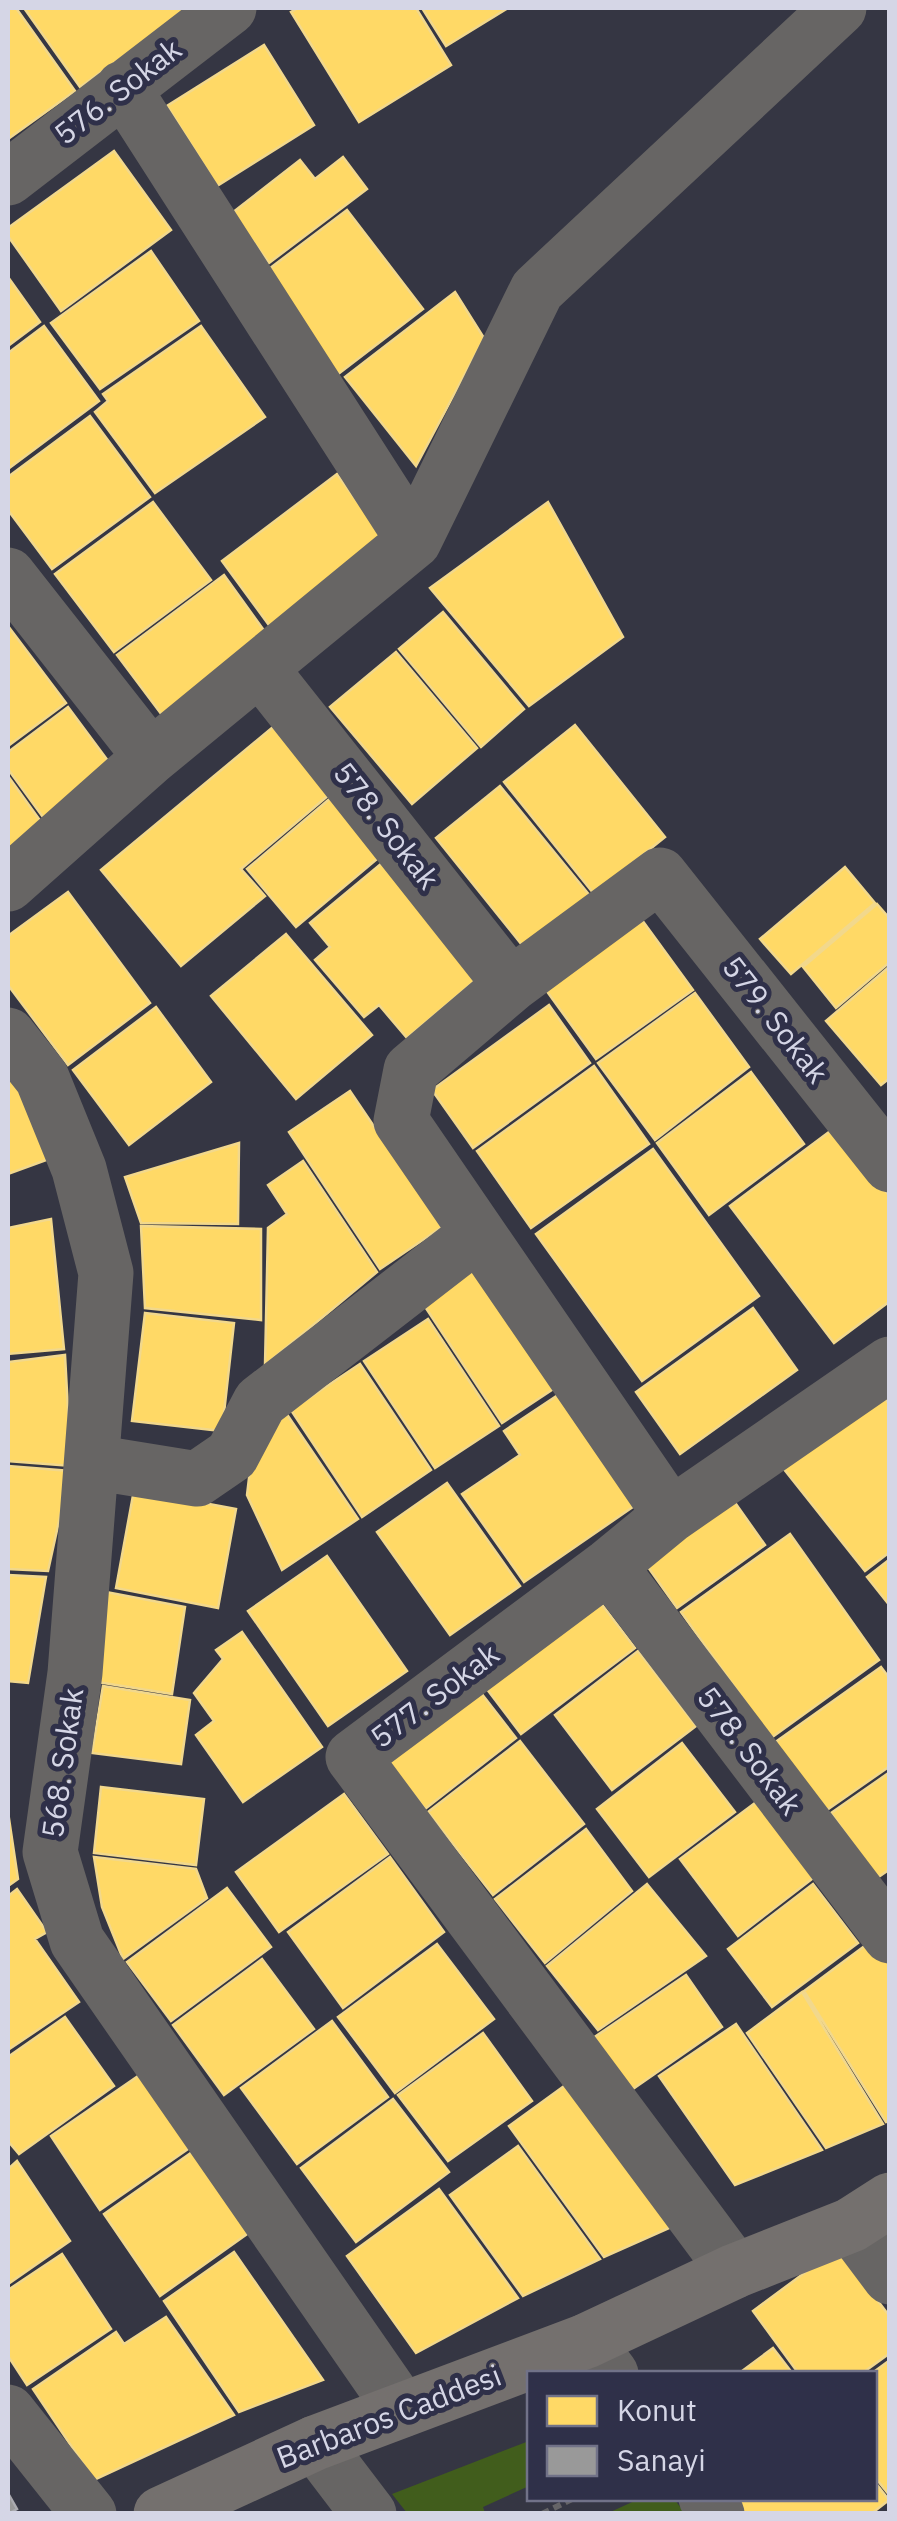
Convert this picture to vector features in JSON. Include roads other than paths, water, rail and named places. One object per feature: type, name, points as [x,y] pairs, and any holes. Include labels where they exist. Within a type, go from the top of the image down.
[{"type":"main road","name":"Barbaros Caddesi","points":[[547,2371],[599,2357],[735,2271],[870,2213]]},
{"type":"main road","name":"Barbaros Caddesi","points":[[161,2514],[315,2443],[402,2410],[527,2376]]},
{"type":"street","name":"576. Sokak","points":[[8,178],[229,8]]},
{"type":"street","points":[[8,884],[151,757],[414,542],[537,290],[839,8]]},
{"type":"street","points":[[123,88],[414,542]]},
{"type":"street","points":[[8,575],[151,757]]},
{"type":"street","name":"578. Sokak","points":[[260,668],[512,984]]},
{"type":"street","name":"579. Sokak","points":[[512,984],[660,876],[890,1165]]},
{"type":"street","points":[[512,984],[411,1070],[401,1121],[671,1514]]},
{"type":"street","name":"568. Sokak","points":[[8,1035],[42,1078],[79,1169],[106,1274],[75,1673],[50,1852],[77,1941],[402,2410]]},
{"type":"street","points":[[92,1462],[198,1479],[232,1455],[260,1402],[476,1235]]},
{"type":"street","name":"577. Sokak","points":[[735,2271],[353,1757],[608,1566],[671,1514],[889,1366]]},
{"type":"street","name":"578. Sokak","points":[[608,1566],[890,1936]]},
{"type":"street","points":[[870,2213],[890,2277]]},
{"type":"street","points":[[8,2412],[89,2514]]},
{"type":"street","points":[[315,2443],[370,2514]]}]
